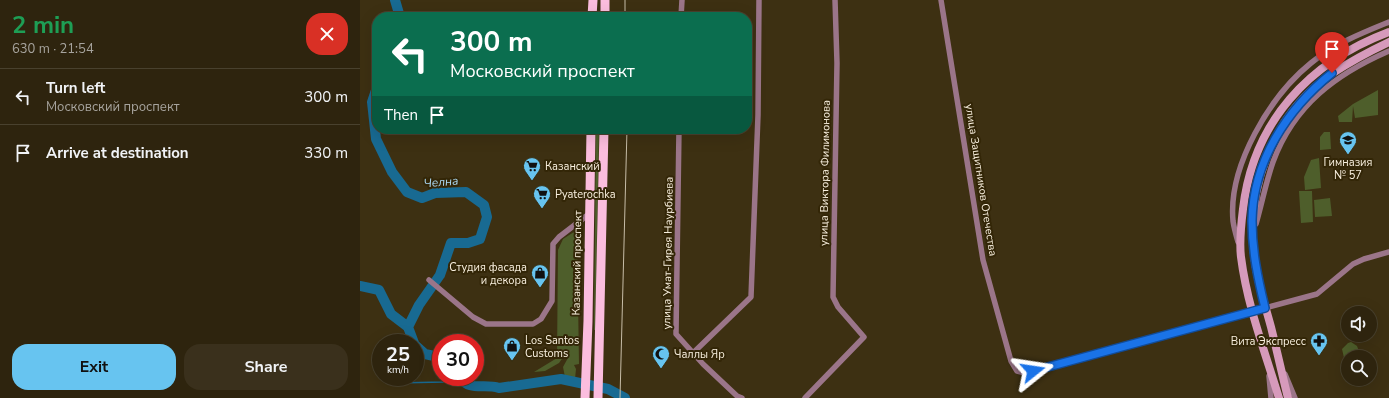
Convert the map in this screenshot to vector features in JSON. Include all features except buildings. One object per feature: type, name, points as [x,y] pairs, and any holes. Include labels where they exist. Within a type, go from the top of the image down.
[{"type":"main road","points":[[592,12],[593,0]]},
{"type":"main road","points":[[605,0],[605,12]]},
{"type":"main road","points":[[1279,398],[1253,311],[1241,257],[1241,224],[1248,180],[1265,134],[1293,94],[1311,76],[1331,61],[1353,48],[1389,32]]},
{"type":"main road","points":[[1288,398],[1257,276],[1253,234],[1254,201],[1260,176],[1266,157],[1284,123],[1315,87],[1332,73],[1360,56],[1389,42]]},
{"type":"main road","name":"Казанский проспект","points":[[585,398],[588,321],[591,134]]},
{"type":"main road","points":[[598,398],[604,134]]},
{"type":"main road","points":[[588,321],[594,331],[600,322]]},
{"type":"street","points":[[681,12],[682,0]]},
{"type":"street","points":[[693,353],[751,297],[758,115],[759,0]]},
{"type":"street","name":"улица Виктора Филимонова","points":[[805,398],[864,336],[838,307],[833,296],[837,64],[835,0]]},
{"type":"street","name":"улица Защитников Отечества","points":[[941,0],[983,260],[1011,361],[1015,369],[1025,373],[1253,311]]},
{"type":"street","points":[[1241,257],[1233,220],[1234,196],[1241,166],[1262,121],[1276,99],[1296,76],[1312,62],[1333,48],[1389,22]]},
{"type":"street","points":[[1253,234],[1273,161],[1282,141],[1296,120],[1312,101],[1342,75],[1362,63],[1389,51]]},
{"type":"street","name":"улица Умат-Гирея Наурбиева","points":[[680,134],[676,334],[693,353],[737,396],[742,398]]},
{"type":"street","points":[[429,280],[473,316],[486,324],[533,324],[541,319],[552,301],[554,244],[559,237],[589,214]]},
{"type":"street","points":[[1253,311],[1319,293],[1353,264],[1364,259],[1389,252]]},
{"type":"street","points":[[1271,328],[1279,358],[1295,398]]},
{"type":"street","points":[[1268,364],[1271,398]]},
{"type":"green space","points":[[1378,90],[1378,115],[1355,118],[1353,106],[1352,122],[1339,122],[1338,116],[1353,104]]},
{"type":"green space","points":[[1324,132],[1330,132],[1331,149],[1320,150],[1320,137]]},
{"type":"green space","points":[[596,134],[599,134],[595,330]]},
{"type":"green space","points":[[1319,158],[1321,188],[1305,190],[1304,177],[1311,160]]},
{"type":"green space","points":[[1299,191],[1312,191],[1313,222],[1301,223]]},
{"type":"green space","points":[[1330,198],[1332,216],[1315,217],[1314,200]]},
{"type":"green space","points":[[577,230],[579,364],[574,365],[576,369],[575,379],[565,377],[563,367],[569,356],[566,353],[559,363],[545,371],[534,372],[557,358],[558,250],[563,239]]},
{"type":"green space","points":[[1351,342],[1357,346],[1358,350],[1342,350],[1348,343]]},
{"type":"waterway","name":"Челна","points":[[395,0],[399,12]]},
{"type":"waterway","name":"Челна","points":[[375,134],[376,139],[392,172],[407,192],[422,198],[435,193],[466,192],[484,205],[487,217],[480,239],[468,243],[451,243],[440,275],[419,305],[408,327],[411,334]]},
{"type":"waterway","points":[[360,286],[379,290],[391,314],[408,327]]},
{"type":"waterway","name":"Челна","points":[[424,353],[432,356]]},
{"type":"waterway","name":"Челна","points":[[473,386],[499,388],[561,379],[608,389],[625,398]]},
{"type":"waterway","points":[[424,382],[432,382]]},
{"type":"tram line","points":[[625,0],[625,12]]},
{"type":"tram line","points":[[620,398],[627,134]]},
{"type":"place","name":"Гимназия № 57","points":[[1348,155]]},
{"type":"place","name":"Казанский","points":[[532,181]]},
{"type":"place","name":"Pyaterochka","points":[[542,209]]},
{"type":"place","name":"Студия фасада и декора","points":[[540,288]]},
{"type":"place","name":"Вита Экспресс","points":[[1319,356]]},
{"type":"place","name":"Los Santos Customs","points":[[512,361]]},
{"type":"place","name":"Чаллы Яр","points":[[661,369]]},
{"type":"route","points":[[1033,371],[1265,308],[1257,276],[1252,220],[1254,201],[1260,176],[1266,157],[1275,137],[1284,123],[1299,103],[1332,73]]}]
